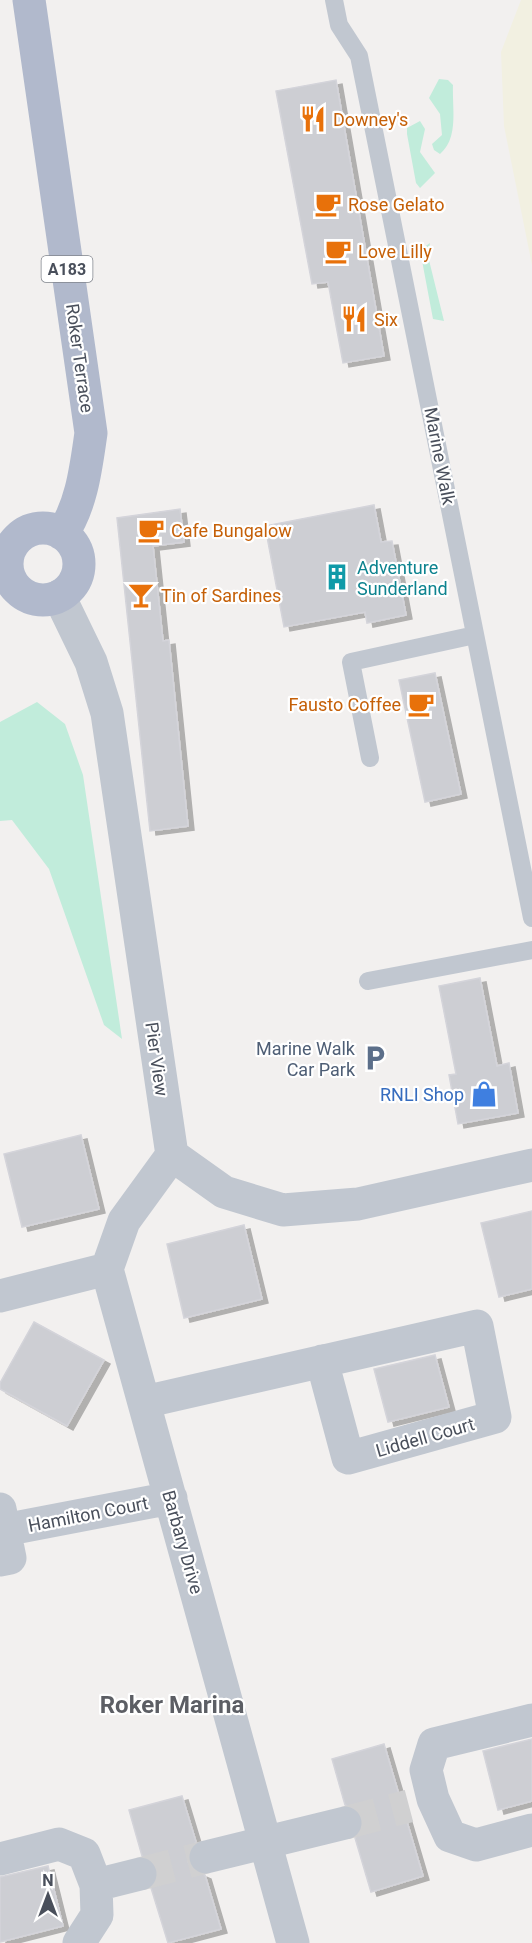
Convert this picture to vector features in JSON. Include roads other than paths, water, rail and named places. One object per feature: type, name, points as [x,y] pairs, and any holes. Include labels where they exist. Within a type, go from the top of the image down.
[{"type":"main road","name":"Roker Terrace","points":[[29,0],[91,433],[85,476],[69,523],[62,534]]},
{"type":"main road","points":[[39,529],[62,534],[76,550],[78,571],[74,581],[59,596],[38,600],[6,585],[7,560],[18,538],[27,531],[39,529]]},
{"type":"street","name":"Pier View","points":[[59,596],[91,662],[107,713],[172,1155]]},
{"type":"street","points":[[0,1296],[107,1269],[124,1221],[172,1155],[225,1192],[283,1210],[358,1204],[532,1165]]},
{"type":"street","name":"Barbary Drive","points":[[107,1269],[294,1943]]},
{"type":"street","name":"Liddell Court","points":[[144,1402],[322,1361],[477,1326],[495,1417],[348,1458],[322,1361]]},
{"type":"street","name":"Hamilton Court","points":[[1,1533],[171,1498]]},
{"type":"street","points":[[532,1720],[434,1744],[426,1770],[421,1802],[450,1836],[476,1845],[532,1830]]},
{"type":"street","points":[[206,1857],[268,1844],[345,1823]]},
{"type":"street","points":[[0,1859],[59,1844],[84,1854],[96,1884],[97,1915],[79,1943]]},
{"type":"street","points":[[96,1884],[140,1874]]},
{"type":"lane","name":"Marine Walk","points":[[334,0],[339,25],[359,56],[532,918]]},
{"type":"lane","points":[[370,758],[351,662],[475,635]]},
{"type":"lane","points":[[368,981],[532,950]]},
{"type":"tunnel","points":[[345,1823],[409,1806]]},
{"type":"tunnel","points":[[140,1874],[206,1857]]},
{"type":"place","name":"Downey's","points":[[313,119]]},
{"type":"place","name":"Rose Gelato","points":[[328,204]]},
{"type":"place","name":"Love Lilly","points":[[338,251]]},
{"type":"place","name":"Six","points":[[354,319]]},
{"type":"place","name":"Cafe Bungalow","points":[[151,530]]},
{"type":"place","name":"Adventure Sunderland","points":[[337,577]]},
{"type":"place","name":"Tin of Sardines","points":[[141,595]]},
{"type":"place","name":"Fausto Coffee","points":[[421,704]]},
{"type":"place","name":"Marine Walk Car Park","points":[[375,1058]]},
{"type":"place","name":"RNLI Shop","points":[[484,1094]]},
{"type":"district","name":"Roker Marina","points":[[172,1705]]}]
